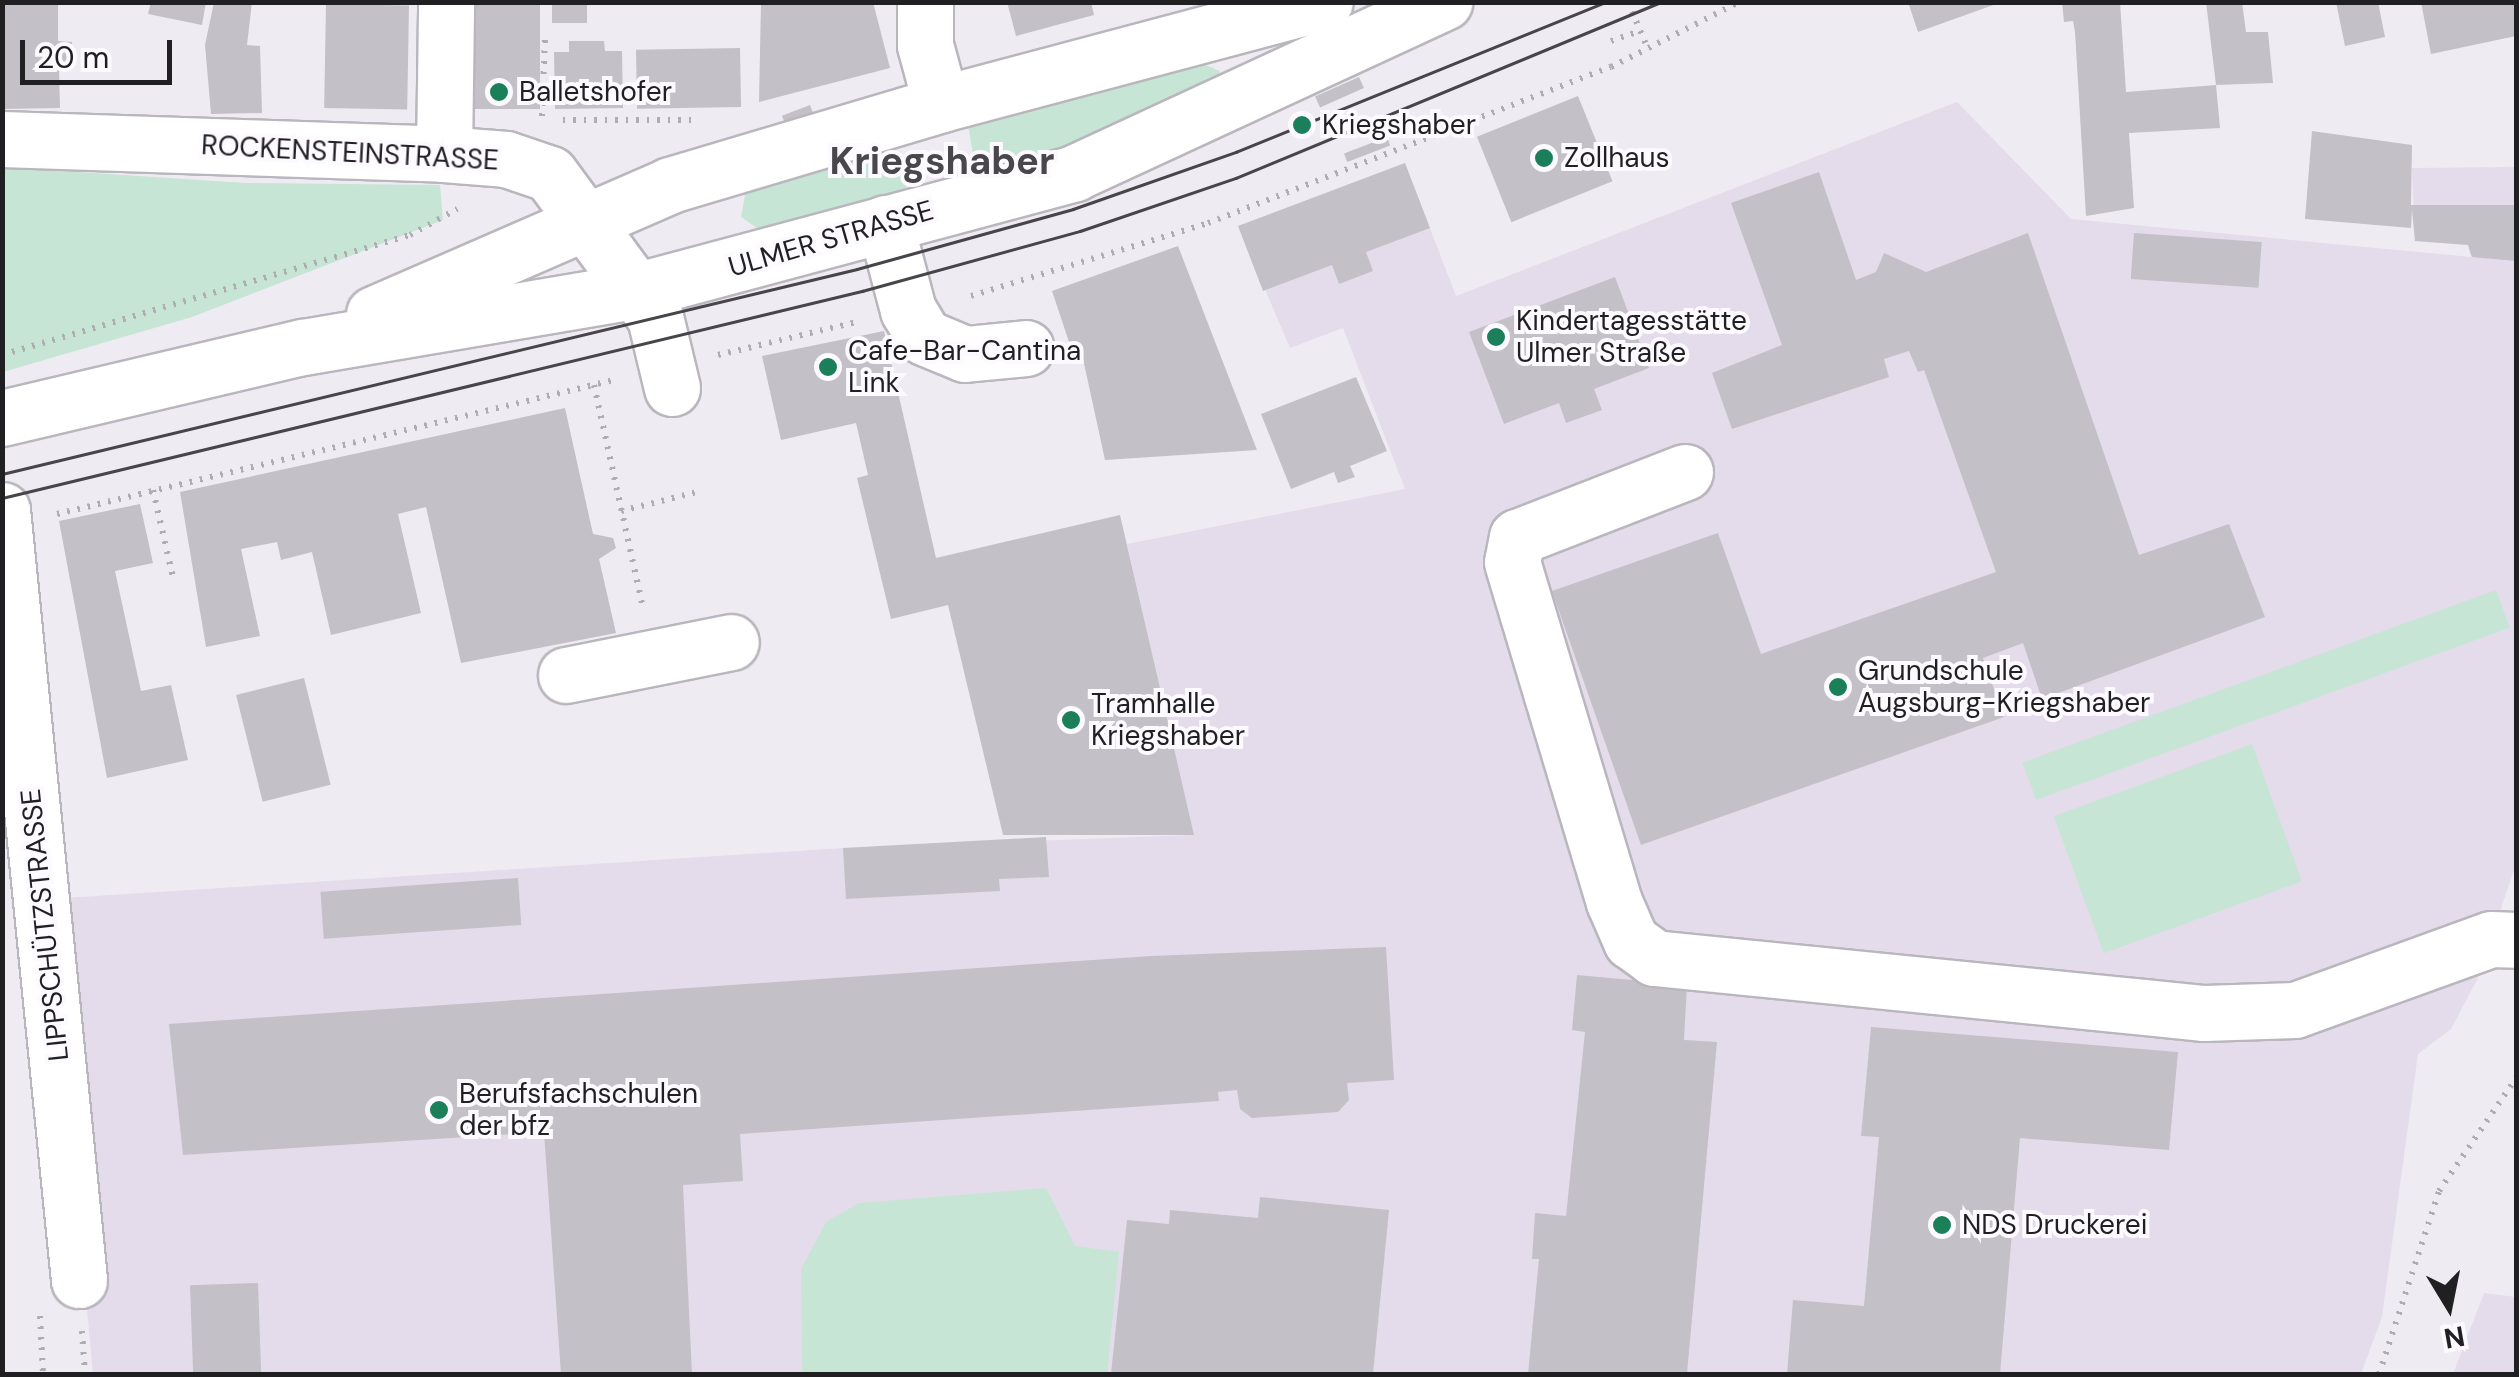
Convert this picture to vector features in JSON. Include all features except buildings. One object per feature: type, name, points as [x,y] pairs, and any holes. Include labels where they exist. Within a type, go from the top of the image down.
[{"type":"street","points":[[444,154],[446,2]]},
{"type":"street","points":[[925,2],[925,45],[941,104]]},
{"type":"street","name":"ULMER STRASSE","points":[[303,346],[670,184],[1257,11],[1325,2]]},
{"type":"street","name":"ULMER STRASSE","points":[[2,418],[303,346],[635,291],[1074,173],[1276,86],[1444,2]]},
{"type":"street","points":[[1257,11],[1276,86]]},
{"type":"street","name":"ROCKENSTEINSTRASSE","points":[[2,139],[444,154],[506,159],[550,174],[656,317],[672,388]]},
{"type":"street","points":[[885,224],[908,310],[924,337],[965,354],[1026,348]]},
{"type":"street","points":[[1685,472],[1517,537],[1512,562],[1614,902],[1631,941],[1654,958],[2204,1013],[2296,1010],[2491,939],[2516,940]]},
{"type":"street","name":"LIPPSCHÜTZSTRASSE","points":[[2,510],[79,1280]]},
{"type":"street","points":[[566,674],[731,642]]},
{"type":"path","points":[[1628,2],[1648,49]]},
{"type":"path","points":[[1612,41],[1640,31]]},
{"type":"path","points":[[545,38],[542,120],[698,120]]},
{"type":"path","points":[[2,355],[410,235]]},
{"type":"path","points":[[594,385],[654,657]]},
{"type":"path","points":[[153,490],[173,578]]},
{"type":"path","points":[[621,510],[697,492]]},
{"type":"path","points":[[2380,1374],[2439,1191],[2516,1078]]},
{"type":"path","points":[[40,1320],[43,1374]]},
{"type":"shaded area","points":[[1957,102],[2071,219],[2471,257],[2468,245],[2415,241],[2412,168],[2516,167],[2516,864],[2477,980],[2451,1029],[2418,1054],[2382,1317],[2361,1374],[93,1374],[49,899],[843,848],[1193,835],[1127,544],[1405,489],[1343,328],[1290,348],[1238,226],[1405,163],[1456,296]]},
{"type":"shaded area","points":[[2484,1293],[2516,1297],[2516,1374],[2453,1374]]},
{"type":"green space","points":[[1198,62],[1220,71],[1210,101],[981,176],[975,166],[968,125]]},
{"type":"green space","points":[[875,149],[905,167],[907,192],[767,235],[741,217],[746,190]]},
{"type":"green space","points":[[2,167],[245,183],[440,185],[443,220],[192,317],[3,372]]},
{"type":"green space","points":[[2496,590],[2510,628],[2036,800],[2022,762]]},
{"type":"green space","points":[[2252,744],[2302,881],[2104,953],[2054,816]]},
{"type":"green space","points":[[1046,1188],[1075,1246],[1119,1252],[1107,1374],[802,1374],[801,1269],[826,1222],[859,1203]]},
{"type":"tram line","points":[[2,474],[857,269],[1073,209],[1236,152],[1605,2]]},
{"type":"tram line","points":[[2,498],[862,291],[1080,231],[1236,178],[1661,2]]},
{"type":"place","name":"Balletshofer","points":[[499,92]]},
{"type":"place","name":"Kriegshaber","points":[[1302,125]]},
{"type":"place","name":"Zollhaus","points":[[1544,158]]},
{"type":"place","name":"Kindertagesstätte Ulmer Straße","points":[[1496,337]]},
{"type":"place","name":"Cafe-Bar-Cantina Link","points":[[828,367]]},
{"type":"place","name":"Grundschule Augsburg-Kriegshaber","points":[[1838,687]]},
{"type":"place","name":"Tramhalle Kriegshaber","points":[[1071,720]]},
{"type":"place","name":"Berufsfachschulen der bfz","points":[[439,1110]]},
{"type":"place","name":"NDS Druckerei","points":[[1942,1225]]},
{"type":"district","name":"Kriegshaber","points":[[942,162]]}]
